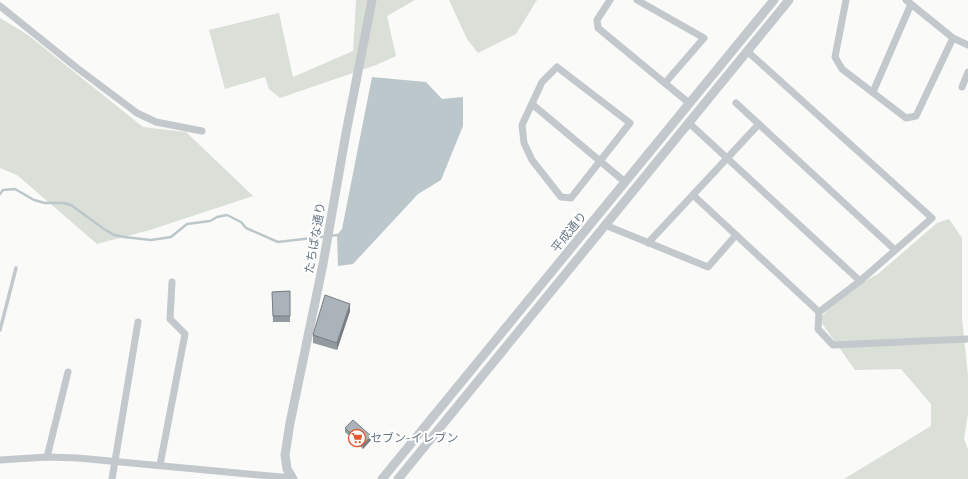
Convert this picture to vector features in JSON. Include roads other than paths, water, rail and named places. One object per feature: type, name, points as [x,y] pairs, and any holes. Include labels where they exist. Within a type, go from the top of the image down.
[{"type":"street","name":"たちばな通り","points":[[287,478],[285,455],[290,423],[323,264],[346,133],[372,0]]},
{"type":"street","points":[[610,0],[598,20],[598,28],[690,103]]},
{"type":"street","points":[[637,0],[704,38],[665,84]]},
{"type":"street","name":"平成通り","points":[[382,479],[774,0]]},
{"type":"street","name":"平成通り","points":[[398,479],[789,0]]},
{"type":"street","points":[[846,0],[835,57],[842,69],[906,118],[916,116],[953,38]]},
{"type":"street","points":[[873,92],[908,2],[953,38],[968,45]]},
{"type":"street","points":[[0,6],[77,68],[137,113],[156,122],[202,130]]},
{"type":"street","points":[[747,51],[932,218],[860,281],[819,312],[818,329],[833,345],[968,340]]},
{"type":"street","points":[[557,67],[630,123],[600,161],[571,198],[561,197],[532,160],[524,143],[522,125],[542,82],[557,67]]},
{"type":"street","points":[[962,87],[968,72]]},
{"type":"street","points":[[736,103],[895,250]]},
{"type":"street","points":[[532,104],[625,182]]},
{"type":"street","points":[[689,123],[860,281]]},
{"type":"street","points":[[648,243],[759,124]]},
{"type":"street","points":[[692,195],[819,312]]},
{"type":"street","points":[[605,225],[708,267],[736,235]]},
{"type":"street","points":[[160,465],[185,334],[170,319],[172,282]]},
{"type":"street","points":[[112,479],[138,322]]},
{"type":"street","points":[[47,457],[68,372]]},
{"type":"street","points":[[0,460],[47,457],[78,458],[287,478]]},
{"type":"lane","points":[[0,330],[16,268]]},
{"type":"waterway","points":[[0,194],[3,190],[15,189],[34,200],[45,203],[63,203],[71,205],[104,229],[114,235],[124,237],[151,240],[171,237],[187,224],[210,221],[217,217],[227,215],[241,222],[246,228],[278,242],[338,235]]},
{"type":"place","name":"セブン-イレブン","points":[[357,438]]}]
